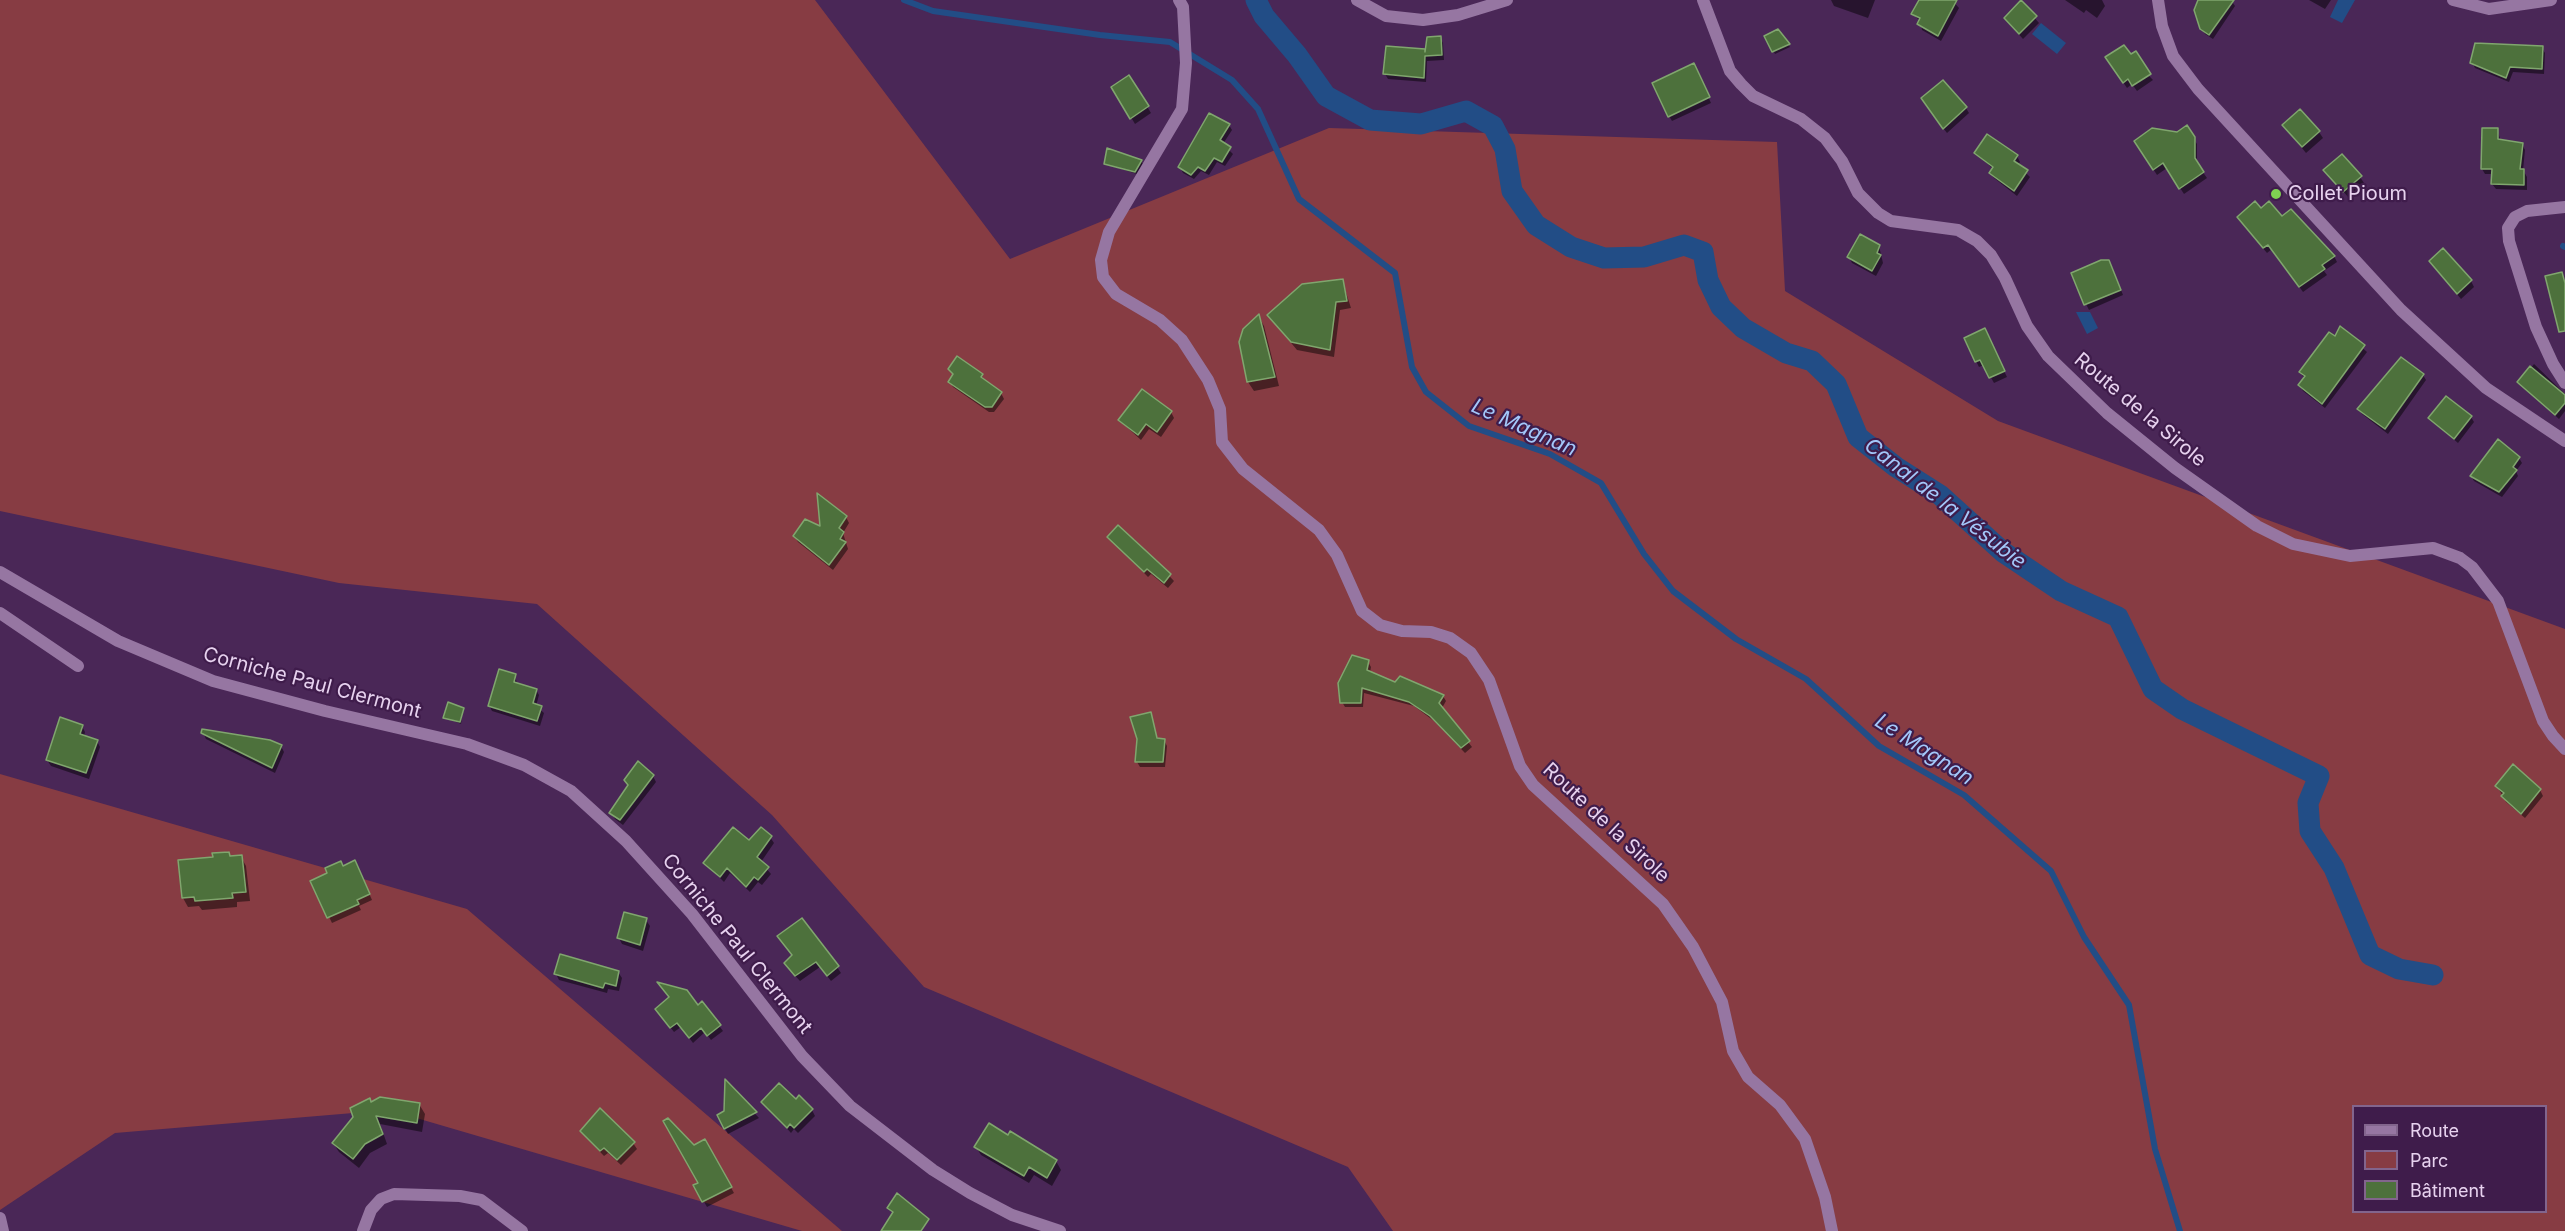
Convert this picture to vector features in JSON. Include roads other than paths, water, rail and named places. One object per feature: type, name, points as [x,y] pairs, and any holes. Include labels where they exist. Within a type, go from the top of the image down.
[{"type":"street","name":"Route de la Sirole","points":[[1179,0],[1183,6],[1186,63],[1182,109],[1109,232],[1101,260],[1103,277],[1116,294],[1160,320],[1182,340],[1212,390],[1220,410],[1222,442],[1243,469],[1319,530],[1337,555],[1362,611],[1380,625],[1402,631],[1431,632],[1450,638],[1471,653],[1489,680],[1520,766],[1533,785],[1663,904],[1694,947],[1722,1002],[1733,1051],[1748,1077],[1780,1105],[1805,1139],[1825,1197],[1832,1231]]},
{"type":"street","points":[[1357,0],[1386,16],[1423,20],[1458,15],[1507,0]]},
{"type":"street","name":"Route de la Sirole","points":[[1703,0],[1726,62],[1741,84],[1753,96],[1801,119],[1825,138],[1842,161],[1858,193],[1878,213],[1891,221],[1958,230],[1977,241],[1996,263],[2027,326],[2048,356],[2107,413],[2175,468],[2257,526],[2293,544],[2350,556],[2433,548],[2460,558],[2472,567],[2498,601],[2543,721],[2565,748]]},
{"type":"street","points":[[2158,0],[2162,26],[2173,56],[2198,89],[2401,310],[2486,388],[2565,441]]},
{"type":"street","points":[[2453,0],[2489,9],[2551,0]]},
{"type":"street","points":[[2565,207],[2527,211],[2516,217],[2508,228],[2509,241],[2536,327],[2553,364],[2565,383]]},
{"type":"street","name":"Corniche Paul Clermont","points":[[0,572],[118,641],[213,681],[324,711],[467,744],[524,765],[571,792],[626,841],[692,914],[802,1056],[850,1106],[933,1170],[970,1193],[1012,1215],[1060,1231]]},
{"type":"street","points":[[0,613],[78,666]]},
{"type":"street","points":[[363,1231],[381,1198],[394,1194],[460,1196],[481,1200],[522,1231]]},
{"type":"street","points":[[0,1218],[3,1231]]},
{"type":"water","points":[[2338,0],[2355,0],[2342,23],[2330,17]]},
{"type":"water","points":[[2041,23],[2066,43],[2057,54],[2032,34]]},
{"type":"water","points":[[2076,312],[2090,312],[2098,328],[2087,334]]},
{"type":"waterway","name":"Le Magnan","points":[[904,0],[933,11],[1100,35],[1170,42],[1232,80],[1258,109],[1299,199],[1395,273],[1412,367],[1426,392],[1469,426],[1550,454],[1601,483],[1644,554],[1673,591],[1736,639],[1806,679],[1879,746],[1964,795],[2051,871],[2084,937],[2129,1005],[2155,1149],[2180,1231]]},
{"type":"waterway","name":"Canal de la Vésubie","points":[[1256,0],[1264,16],[1297,55],[1326,96],[1370,120],[1421,124],[1466,111],[1493,126],[1505,149],[1512,191],[1536,225],[1571,247],[1604,258],[1644,257],[1684,245],[1703,252],[1708,280],[1721,307],[1743,328],[1786,353],[1812,361],[1836,384],[1858,437],[1896,467],[1940,495],[2003,552],[2061,591],[2118,617],[2153,689],[2182,709],[2319,776],[2308,803],[2310,831],[2334,868],[2370,955],[2399,969],[2433,975]]},
{"type":"place","name":"Collet Pioum","points":[[2276,194]]}]
